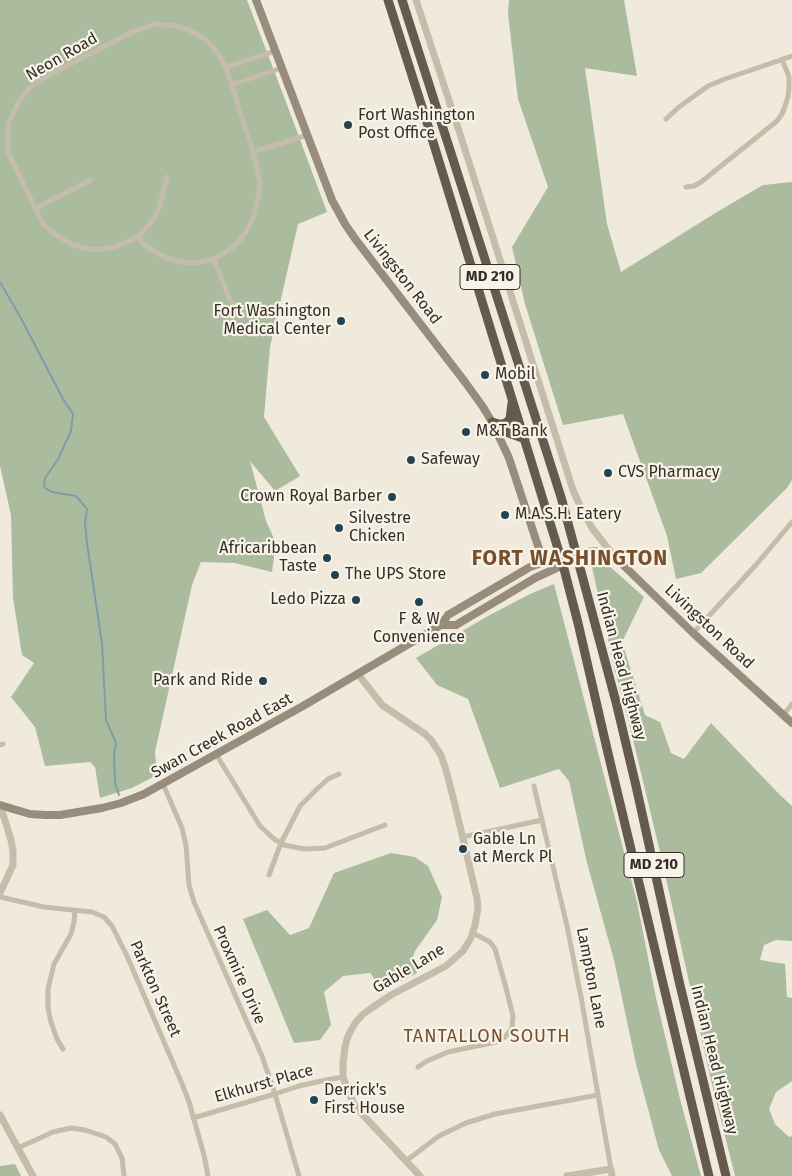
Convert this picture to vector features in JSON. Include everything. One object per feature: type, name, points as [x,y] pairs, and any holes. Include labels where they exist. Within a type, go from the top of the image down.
[{"type":"highway","name":"Indian Head Highway","points":[[388,0],[526,439],[562,560],[709,1176]]},
{"type":"highway","name":"Indian Head Highway","points":[[402,0],[561,497],[618,712],[726,1176]]},
{"type":"highway","points":[[492,422],[499,424],[510,419],[513,401]]},
{"type":"highway","points":[[498,434],[506,432],[526,439]]},
{"type":"main road","name":"Livingston Road","points":[[256,0],[327,189],[345,224],[366,254],[465,382],[492,422],[512,466],[544,561]]},
{"type":"main road","name":"Livingston Road","points":[[576,555],[595,551],[617,559],[693,633],[792,723]]},
{"type":"main road","name":"Swan Creek Road East","points":[[440,625],[456,625],[562,560],[576,555]]},
{"type":"main road","name":"Swan Creek Road East","points":[[0,805],[30,814],[60,815],[102,808],[144,794],[358,674],[440,625],[448,615],[530,567],[544,561],[562,560]]},
{"type":"street","points":[[416,0],[573,490],[592,528],[617,559]]},
{"type":"street","name":"Neon Road","points":[[138,237],[146,246],[164,257],[181,262],[195,263],[214,258],[236,245],[246,232],[253,218],[259,196],[260,181],[253,152],[226,67],[217,52],[205,39],[189,30],[176,26],[155,24],[132,32],[40,80],[30,87],[18,100],[8,124],[8,152],[43,224],[56,236],[73,246],[94,250],[115,247],[138,237],[159,208],[167,177]]},
{"type":"street","points":[[226,67],[275,51]]},
{"type":"street","points":[[666,118],[708,86],[792,56]]},
{"type":"street","points":[[686,188],[701,182],[777,121],[782,114],[788,97],[789,87],[789,77],[782,59]]},
{"type":"street","points":[[231,85],[282,68]]},
{"type":"street","points":[[253,152],[306,135]]},
{"type":"street","points":[[36,208],[91,180]]},
{"type":"street","points":[[214,258],[231,302],[238,306]]},
{"type":"street","points":[[693,633],[755,566],[792,522]]},
{"type":"street","name":"Gable Lane","points":[[358,674],[382,705],[420,730],[431,740],[441,755],[464,838],[477,898],[478,913],[473,933],[467,944],[451,962],[380,1002],[362,1015],[347,1038],[345,1047],[342,1063],[343,1077],[354,1104],[420,1176]]},
{"type":"street","points":[[783,715],[792,704]]},
{"type":"street","points":[[216,754],[260,826],[281,843],[304,849],[324,848],[385,825]]},
{"type":"street","points":[[269,875],[281,843],[306,799],[328,779],[339,774]]},
{"type":"street","name":"Proxmire Drive","points":[[163,784],[182,828],[186,846],[189,885],[194,902],[262,1056],[300,1176]]},
{"type":"street","name":"Lampton Lane","points":[[534,786],[567,926],[611,1173]]},
{"type":"street","points":[[0,809],[12,840],[13,851],[13,865],[0,895]]},
{"type":"street","points":[[464,838],[542,820]]},
{"type":"street","name":"Parkton Street","points":[[0,895],[44,907],[92,912],[104,917],[112,926],[189,1102],[207,1165],[208,1176]]},
{"type":"street","points":[[63,1049],[51,1022],[48,1008],[48,988],[54,964],[71,934],[75,910]]},
{"type":"street","points":[[418,1066],[448,1052],[496,1042],[505,1037],[512,1028],[513,1016],[495,950],[490,942],[473,933]]},
{"type":"street","name":"Elkhurst Place","points":[[193,1118],[299,1086],[343,1077]]},
{"type":"street","points":[[406,1161],[439,1136],[473,1121],[513,1110],[598,1095]]},
{"type":"street","points":[[0,1115],[33,1176]]},
{"type":"street","points":[[18,1148],[53,1132],[70,1128],[85,1130],[106,1137],[115,1144],[122,1158],[124,1176]]},
{"type":"street","points":[[567,1176],[611,1173]]},
{"type":"green space","points":[[0,0],[247,0],[327,212],[298,224],[270,347],[264,417],[300,476],[275,491],[250,461],[266,521],[276,543],[272,572],[235,563],[201,562],[192,585],[155,752],[157,775],[132,788],[100,798],[95,767],[90,762],[45,766],[35,727],[11,697],[34,663],[22,655],[13,598],[11,515],[0,466]]},
{"type":"green space","points":[[509,0],[624,0],[637,76],[585,68],[607,224],[621,272],[763,185],[792,182],[792,480],[787,488],[701,573],[676,579],[667,536],[623,414],[563,425],[525,304],[512,247],[548,187],[518,99],[508,14]]},
{"type":"green space","points":[[607,564],[644,597],[622,642],[645,715],[660,722],[671,753],[684,759],[711,723],[792,806],[792,941],[776,940],[764,945],[760,960],[785,964],[787,997],[792,998],[792,1081],[776,1092],[769,1109],[775,1124],[789,1137],[792,1136],[792,1176],[735,1176],[592,567]]},
{"type":"green space","points":[[554,584],[637,902],[656,998],[701,1176],[672,1176],[659,1150],[636,1064],[614,960],[587,863],[569,781],[559,769],[500,788],[468,699],[437,685],[416,658],[488,616]]},
{"type":"green space","points":[[391,853],[415,857],[428,866],[442,897],[437,920],[415,951],[412,959],[417,973],[383,990],[370,973],[343,976],[324,992],[331,1025],[320,1040],[294,1043],[243,919],[267,910],[290,935],[309,928],[334,873]]},
{"type":"green space","points":[[15,1164],[21,1176],[0,1176],[0,1166]]},
{"type":"waterway","points":[[0,282],[73,414],[71,431],[58,459],[45,478],[44,487],[52,492],[76,496],[87,509],[85,523],[102,644],[106,720],[116,743],[114,755],[115,783],[119,795]]},
{"type":"place","name":"Fort Washington Post Office","points":[[348,125]]},
{"type":"place","name":"Fort Washington Medical Center","points":[[341,321]]},
{"type":"place","name":"Mobil","points":[[485,375]]},
{"type":"place","name":"M&T Bank","points":[[466,432]]},
{"type":"place","name":"Safeway","points":[[411,460]]},
{"type":"place","name":"CVS Pharmacy","points":[[608,473]]},
{"type":"place","name":"Crown Royal Barber","points":[[392,497]]},
{"type":"place","name":"M.A.S.H. Eatery","points":[[505,515]]},
{"type":"place","name":"Silvestre Chicken","points":[[339,528]]},
{"type":"place","name":"Africaribbean Taste","points":[[327,558]]},
{"type":"place","name":"The UPS Store","points":[[335,575]]},
{"type":"place","name":"Ledo Pizza","points":[[356,600]]},
{"type":"place","name":"F & W Convenience","points":[[419,602]]},
{"type":"place","name":"Park and Ride","points":[[263,681]]},
{"type":"place","name":"Gable Ln at Merck Pl","points":[[463,849]]},
{"type":"place","name":"Derrick's First House","points":[[314,1100]]},
{"type":"district","name":"FORT WASHINGTON","points":[[570,559]]},
{"type":"district","name":"TANTALLON SOUTH","points":[[487,1037]]}]
